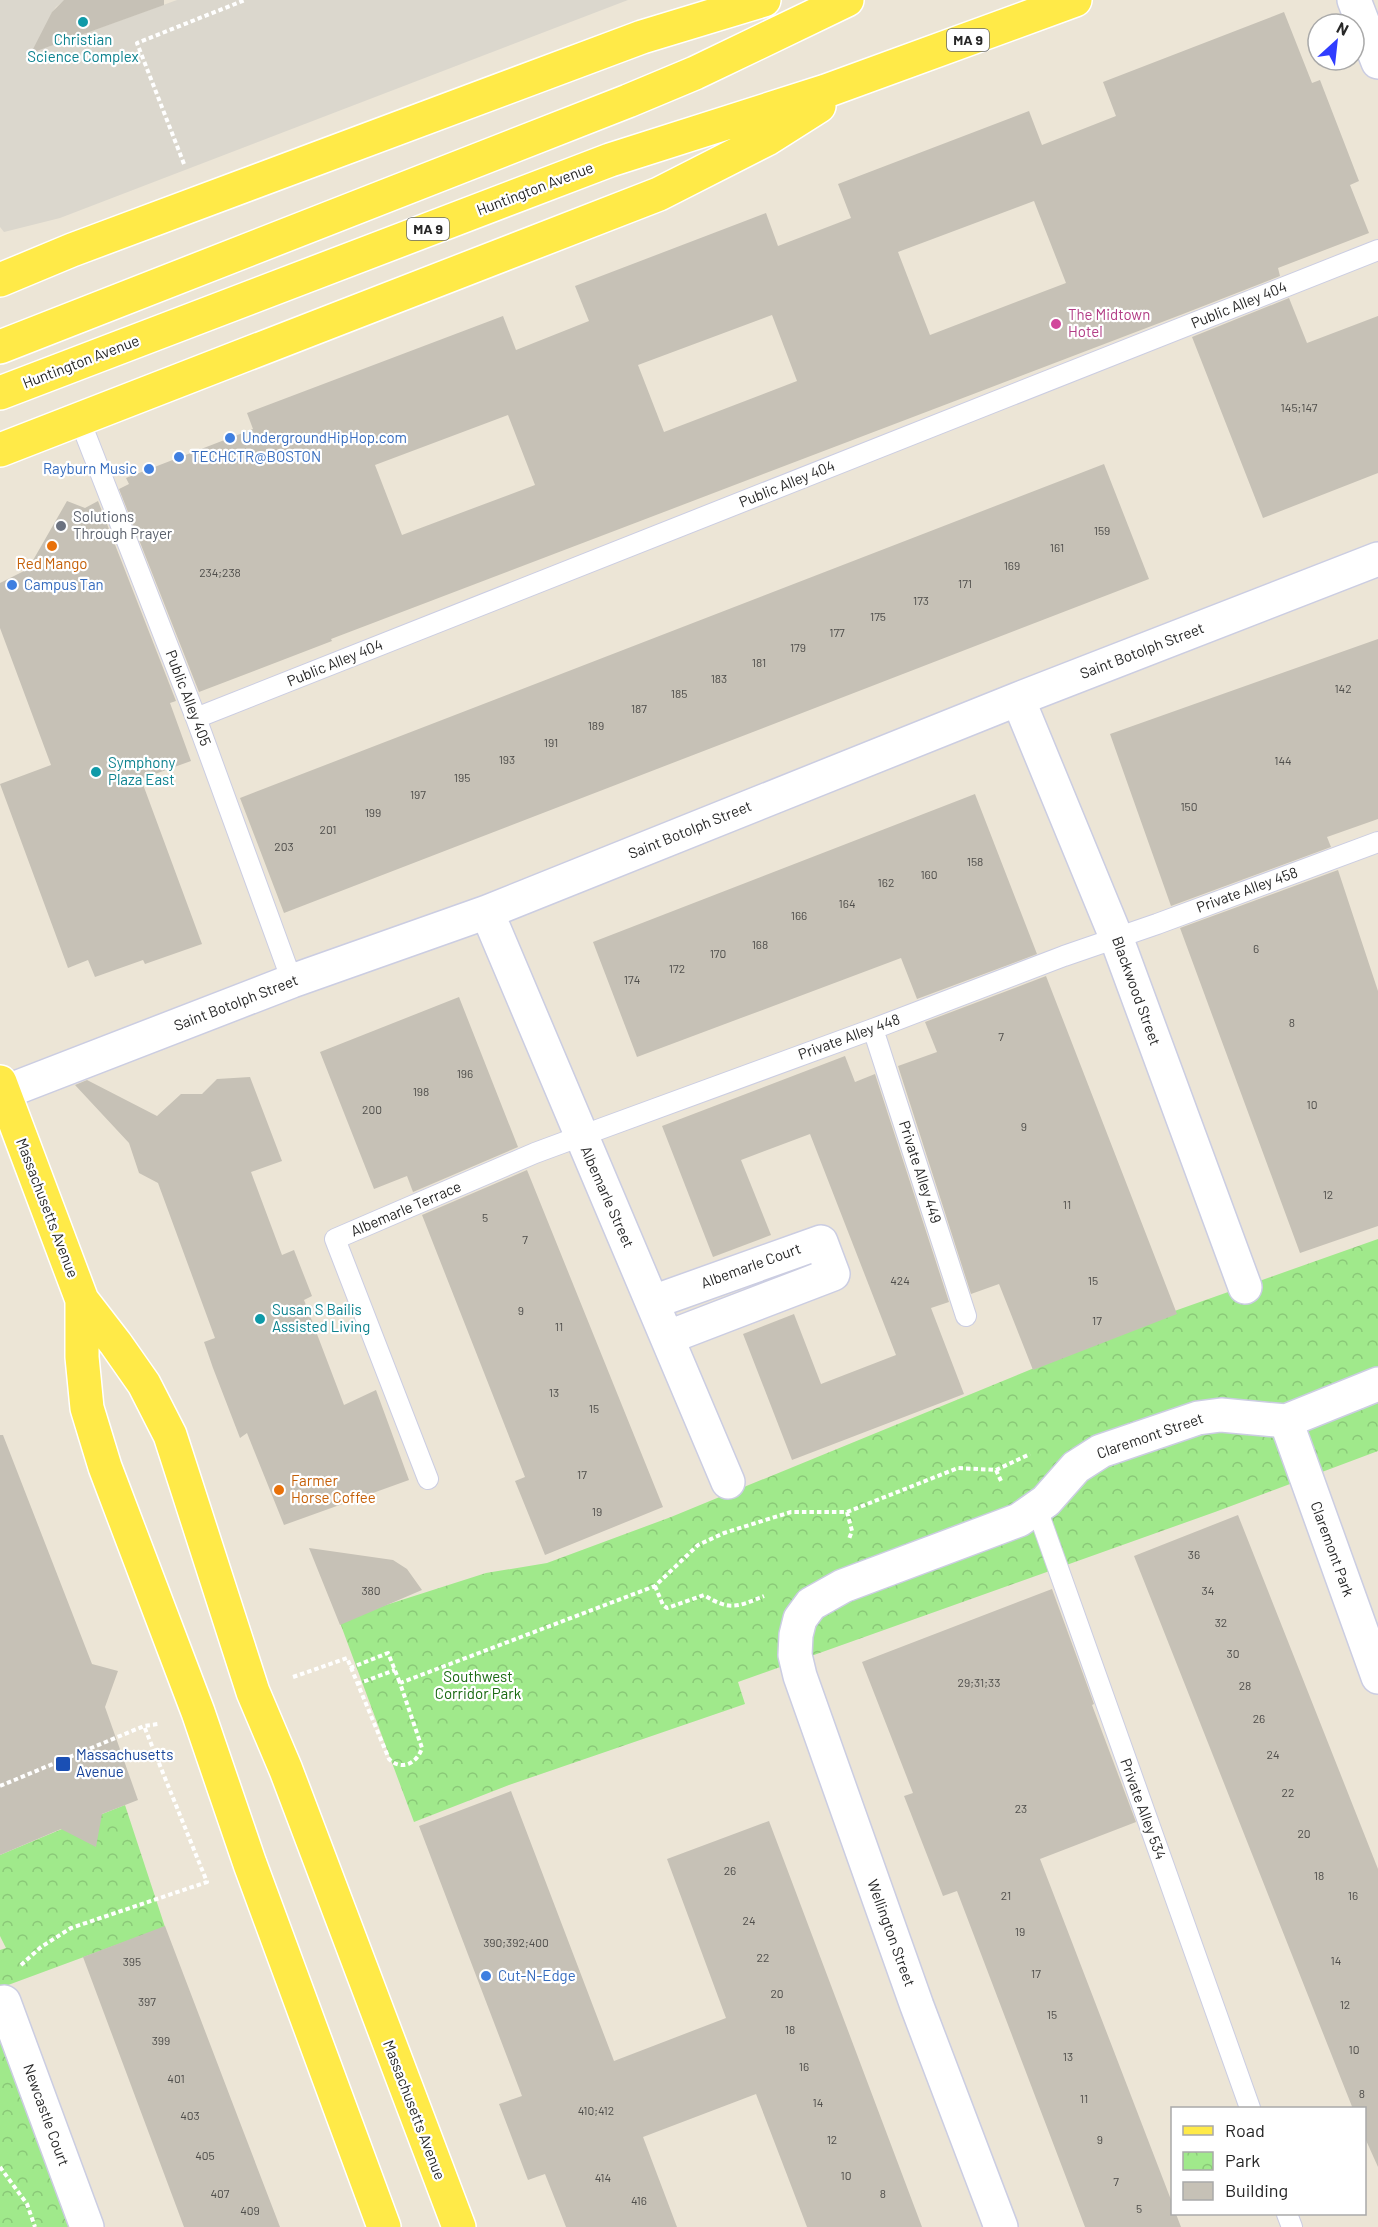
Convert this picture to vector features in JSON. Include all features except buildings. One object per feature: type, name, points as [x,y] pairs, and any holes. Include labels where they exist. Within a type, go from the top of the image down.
[{"type":"main road","points":[[0,280],[72,250],[642,37],[764,0]]},
{"type":"main road","points":[[0,347],[628,101],[694,73],[847,0]]},
{"type":"main road","name":"Huntington Avenue","points":[[0,393],[610,160],[861,79],[1075,0]]},
{"type":"main road","points":[[0,450],[659,194],[767,139],[861,79]]},
{"type":"main road","name":"Massachusetts Avenue","points":[[1,1090],[82,1300],[144,1384],[170,1435],[253,1692],[290,1781],[459,2227]]},
{"type":"main road","name":"Massachusetts Avenue","points":[[82,1300],[82,1357],[87,1408],[105,1467],[198,1712],[250,1864],[384,2227]]},
{"type":"street","points":[[1354,0],[1378,62]]},
{"type":"street","name":"Saint Botolph Street","points":[[1,1090],[292,981],[487,912],[1018,699],[1378,559]]},
{"type":"street","name":"Blackwood Street","points":[[1018,699],[1116,937],[1245,1287]]},
{"type":"street","name":"Albemarle Street","points":[[487,912],[580,1136],[669,1337],[728,1482]]},
{"type":"street","name":"Albemarle Court","points":[[653,1302],[821,1242],[833,1274],[669,1337]]},
{"type":"street","name":"Claremont Street","points":[[796,1635],[805,1611],[811,1604],[832,1590],[1019,1520],[1037,1509],[1085,1460],[1101,1451],[1207,1416],[1258,1417],[1286,1421],[1378,1384]]},
{"type":"street","name":"Claremont Park","points":[[1286,1421],[1378,1677]]},
{"type":"street","name":"Wellington Street","points":[[796,1635],[795,1655],[800,1676],[913,1995],[1001,2227]]},
{"type":"street","name":"Newcastle Court","points":[[4,2002],[87,2227]]},
{"type":"lane","name":"Public Alley 404","points":[[196,718],[1378,250]]},
{"type":"lane","name":"Public Alley 405","points":[[79,418],[196,718],[292,981]]},
{"type":"lane","name":"Private Alley 458","points":[[1116,937],[1377,845]]},
{"type":"lane","name":"Private Alley 448","points":[[580,1136],[1116,937]]},
{"type":"lane","name":"Private Alley 449","points":[[873,1029],[966,1316]]},
{"type":"lane","name":"Albemarle Terrace","points":[[428,1479],[335,1239],[580,1136]]},
{"type":"lane","name":"Private Alley 534","points":[[1037,1509],[1249,2107]]},
{"type":"path","points":[[184,164],[137,43],[245,0]]},
{"type":"path","points":[[400,1683],[656,1586],[698,1545],[734,1530],[791,1512],[847,1512],[958,1468],[996,1470]]},
{"type":"path","points":[[656,1586],[663,1605],[667,1608],[704,1595],[720,1605],[731,1607],[744,1605],[771,1593]]},
{"type":"path","points":[[287,1680],[347,1658],[350,1668],[389,1759],[397,1765],[406,1765],[417,1758],[422,1748],[388,1653],[350,1668]]},
{"type":"path","points":[[357,1684],[395,1670]]},
{"type":"path","points":[[0,1786],[144,1726],[207,1882],[71,1928],[41,1947],[24,1963]]},
{"type":"path","points":[[0,2167],[27,2204],[35,2227]]},
{"type":"green space","name":"Southwest Corridor Park","points":[[1378,1239],[1378,1451],[1215,1512],[738,1682],[745,1704],[509,1785],[414,1822],[339,1620],[486,1573],[547,1563],[671,1517],[1166,1314]]},
{"type":"green space","points":[[125,1805],[165,1927],[0,1988],[0,1950],[6,1948],[0,1936],[0,1855],[69,1826],[75,1835],[84,1840],[97,1816]]},
{"type":"green space","points":[[0,2029],[70,2227],[0,2227]]},
{"type":"shaded area","points":[[0,0],[65,0],[51,14],[55,44],[177,0],[628,0],[60,218],[4,232],[0,227]]},
{"type":"place","name":"Christian Science Complex","points":[[83,22]]},
{"type":"place","name":"The Midtown Hotel","points":[[1056,324]]},
{"type":"place","name":"UndergroundHipHop.com","points":[[230,438]]},
{"type":"place","name":"TECHCTR@BOSTON","points":[[179,457]]},
{"type":"place","name":"Rayburn Music","points":[[149,469]]},
{"type":"place","name":"Solutions Through Prayer","points":[[61,526]]},
{"type":"place","name":"Red Mango","points":[[52,546]]},
{"type":"place","name":"Campus Tan","points":[[12,585]]},
{"type":"place","name":"Symphony Plaza East","points":[[96,772]]},
{"type":"place","name":"Susan S Bailis Assisted Living","points":[[260,1319]]},
{"type":"place","name":"Farmer Horse Coffee","points":[[279,1490]]},
{"type":"place","name":"Massachusetts Avenue","points":[[63,1764]]},
{"type":"place","name":"Cut-N-Edge","points":[[486,1976]]}]
